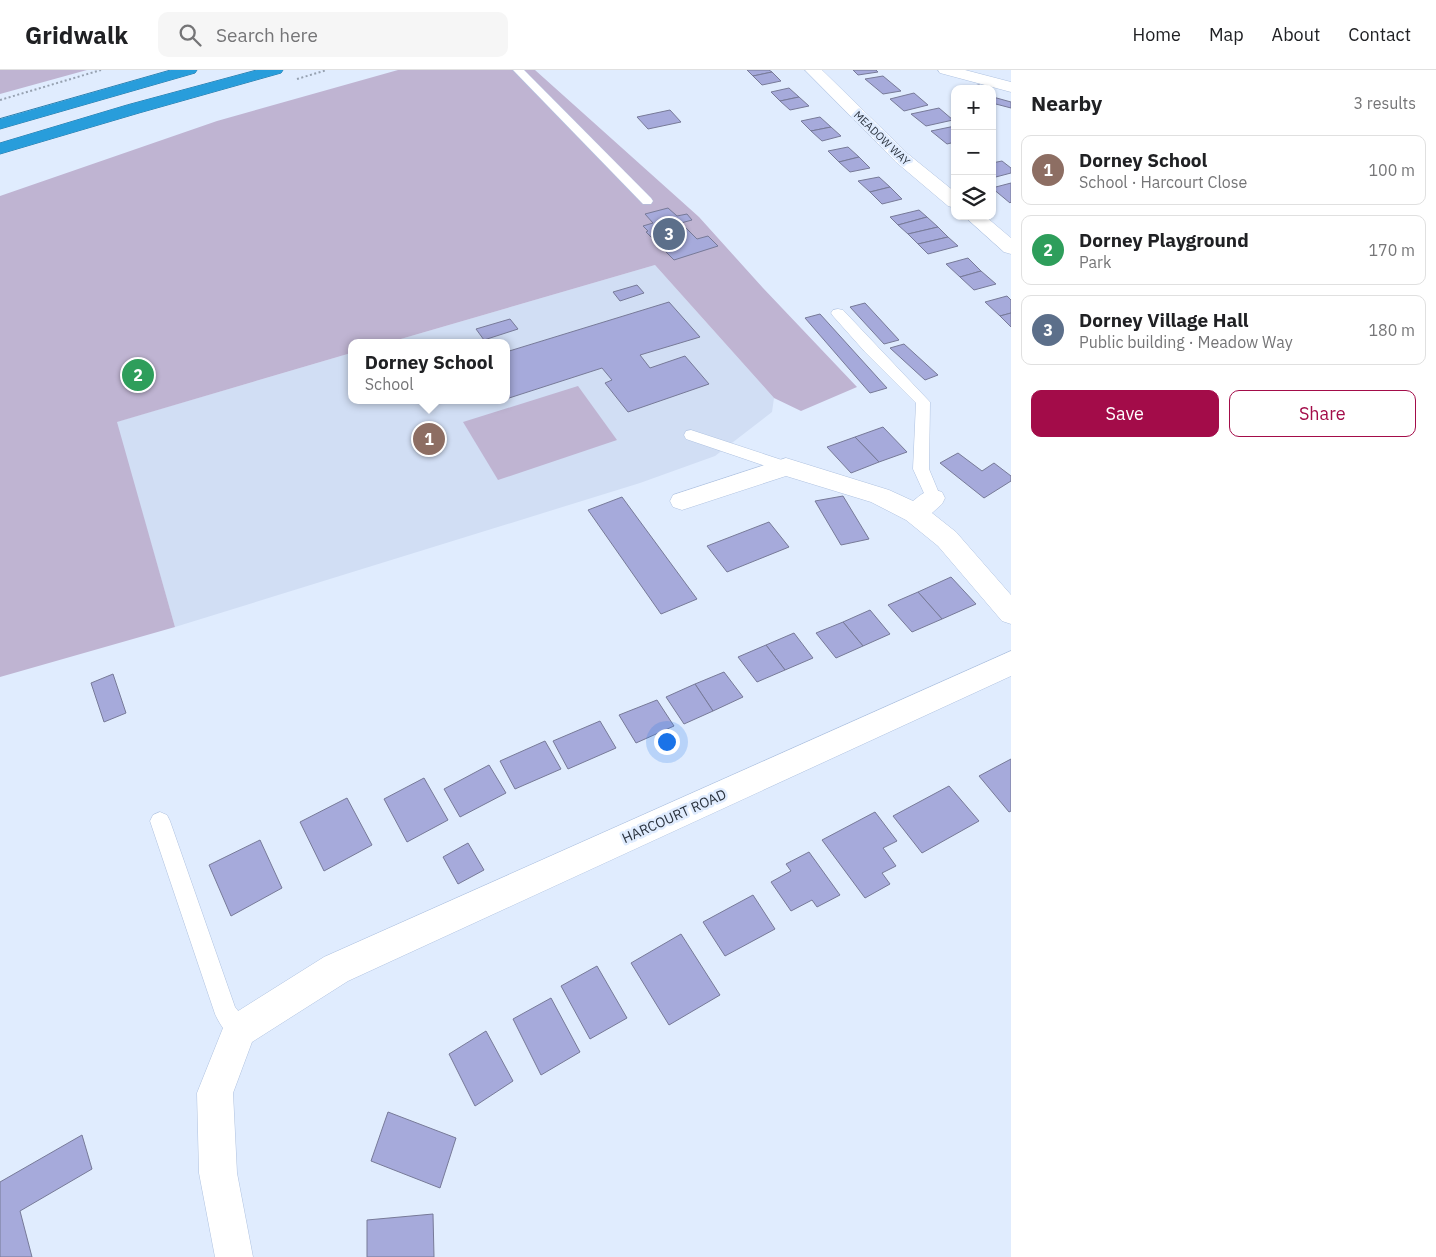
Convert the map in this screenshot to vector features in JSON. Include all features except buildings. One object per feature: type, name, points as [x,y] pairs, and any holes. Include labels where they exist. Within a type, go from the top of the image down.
[{"type":"highway","points":[[0,124],[189,70]]},
{"type":"highway","points":[[0,149],[133,109],[275,70]]},
{"type":"street","name":"MEADOW WAY","points":[[813,70],[902,158],[951,199]]},
{"type":"street","points":[[946,70],[1011,87]]},
{"type":"street","points":[[978,220],[1011,248]]},
{"type":"street","points":[[682,501],[786,467],[880,496],[924,506],[947,539],[1011,613]]},
{"type":"street","name":"HARCOURT ROAD","points":[[239,1030],[336,969],[1011,663]]},
{"type":"street","points":[[234,1257],[218,1173],[215,1093],[239,1030]]},
{"type":"lane","points":[[518,70],[647,201]]},
{"type":"lane","points":[[838,313],[870,349],[923,402],[921,468],[924,506]]},
{"type":"lane","points":[[691,435],[786,467]]},
{"type":"lane","points":[[160,821],[226,1014],[239,1030]]},
{"type":"path","points":[[0,100],[101,70]]},
{"type":"shaded area","points":[[0,70],[87,70],[0,94]]},
{"type":"shaded area","points":[[398,70],[535,70],[699,217],[857,387],[801,411],[774,398],[655,265],[401,339],[348,339],[348,354],[117,422],[175,627],[0,677],[0,196],[217,121]]},
{"type":"shaded area","points":[[655,265],[774,398],[772,412],[715,456],[640,483],[175,627],[116,422],[348,354],[348,404],[510,404],[510,339],[401,339]]},
{"type":"shaded area","points":[[578,386],[617,440],[498,480],[463,422]]},
{"type":"place","name":"Dorney Village Hall","points":[[669,234]]},
{"type":"place","name":"Dorney Playground","points":[[138,375]]},
{"type":"place","name":"Dorney School","points":[[429,439]]}]
